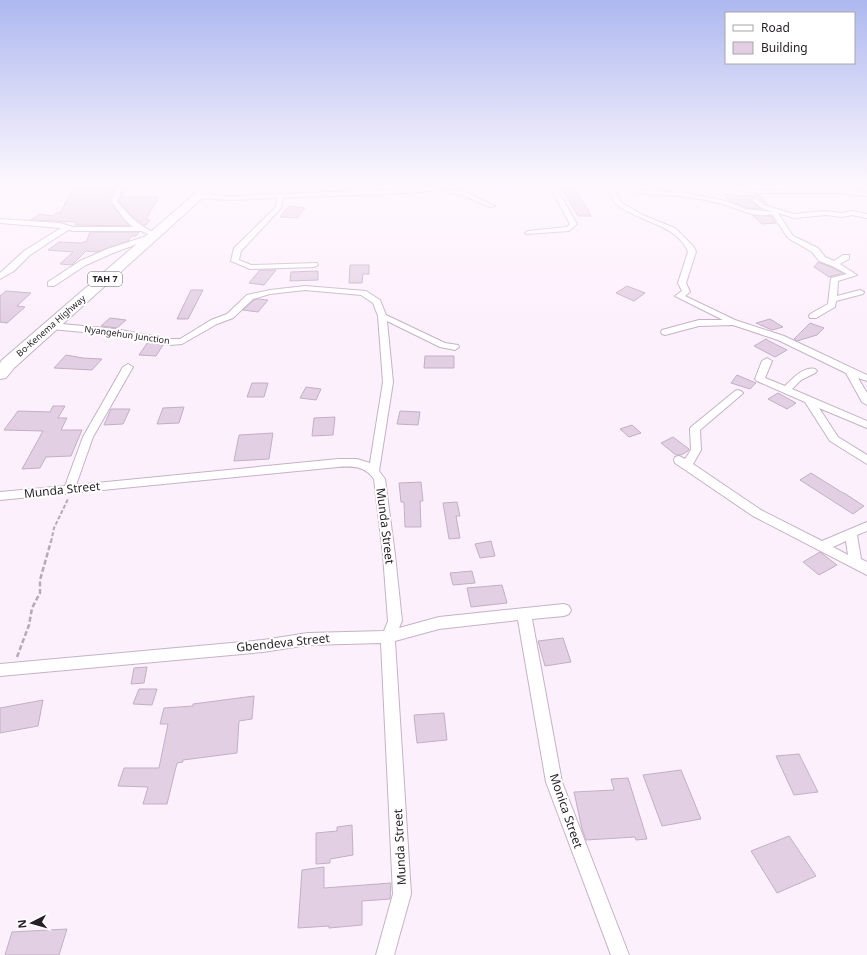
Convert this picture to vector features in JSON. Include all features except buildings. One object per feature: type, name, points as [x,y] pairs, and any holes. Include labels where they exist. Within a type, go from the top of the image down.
[{"type":"highway","name":"Bo-Kenema Highway","points":[[0,374],[8,364],[161,230]]},
{"type":"street","points":[[0,277],[11,269],[27,253],[63,230]]},
{"type":"street","points":[[142,230],[156,234]]},
{"type":"street","points":[[257,230],[237,250],[235,261],[250,267],[314,264]]},
{"type":"street","points":[[528,233],[563,230]]},
{"type":"street","points":[[674,230],[692,252],[682,283],[686,292],[679,296],[734,322],[781,338],[867,378]]},
{"type":"street","points":[[787,230],[790,237],[815,250],[822,259],[835,264],[853,275],[834,280],[832,305],[813,316]]},
{"type":"street","points":[[51,284],[83,263],[156,234]]},
{"type":"street","points":[[835,264],[846,257]]},
{"type":"street","name":"Nyangehun Junction","points":[[51,326],[115,332],[170,342],[182,341],[214,322],[230,316],[240,305],[254,295],[305,288],[363,293],[373,298],[377,302],[382,316]]},
{"type":"street","points":[[832,300],[860,292]]},
{"type":"street","points":[[382,316],[443,345],[455,347]]},
{"type":"street","points":[[374,471],[388,382],[382,316]]},
{"type":"street","points":[[665,332],[699,323],[734,322]]},
{"type":"street","points":[[767,361],[760,379],[867,425]]},
{"type":"street","points":[[72,489],[88,437],[128,367]]},
{"type":"street","points":[[786,390],[798,378],[812,371]]},
{"type":"street","points":[[850,371],[867,402]]},
{"type":"street","points":[[738,393],[695,429],[696,450],[683,463],[757,513],[863,566]]},
{"type":"street","points":[[808,399],[834,439],[867,460]]},
{"type":"street","name":"Munda Street","points":[[0,496],[338,463],[355,462],[374,471],[379,479],[389,555],[395,621],[388,637],[402,894],[385,955]]},
{"type":"street","points":[[823,546],[867,526]]},
{"type":"street","points":[[851,533],[863,566]]},
{"type":"street","name":"Gbendeva Street","points":[[6,670],[262,646],[308,639],[353,636],[388,637],[439,623],[564,610]]},
{"type":"street","name":"Monica Street","points":[[524,614],[554,782],[620,955]]},
{"type":"path","points":[[6,670],[29,624],[32,608],[40,593],[40,580],[54,528],[72,489]]}]
